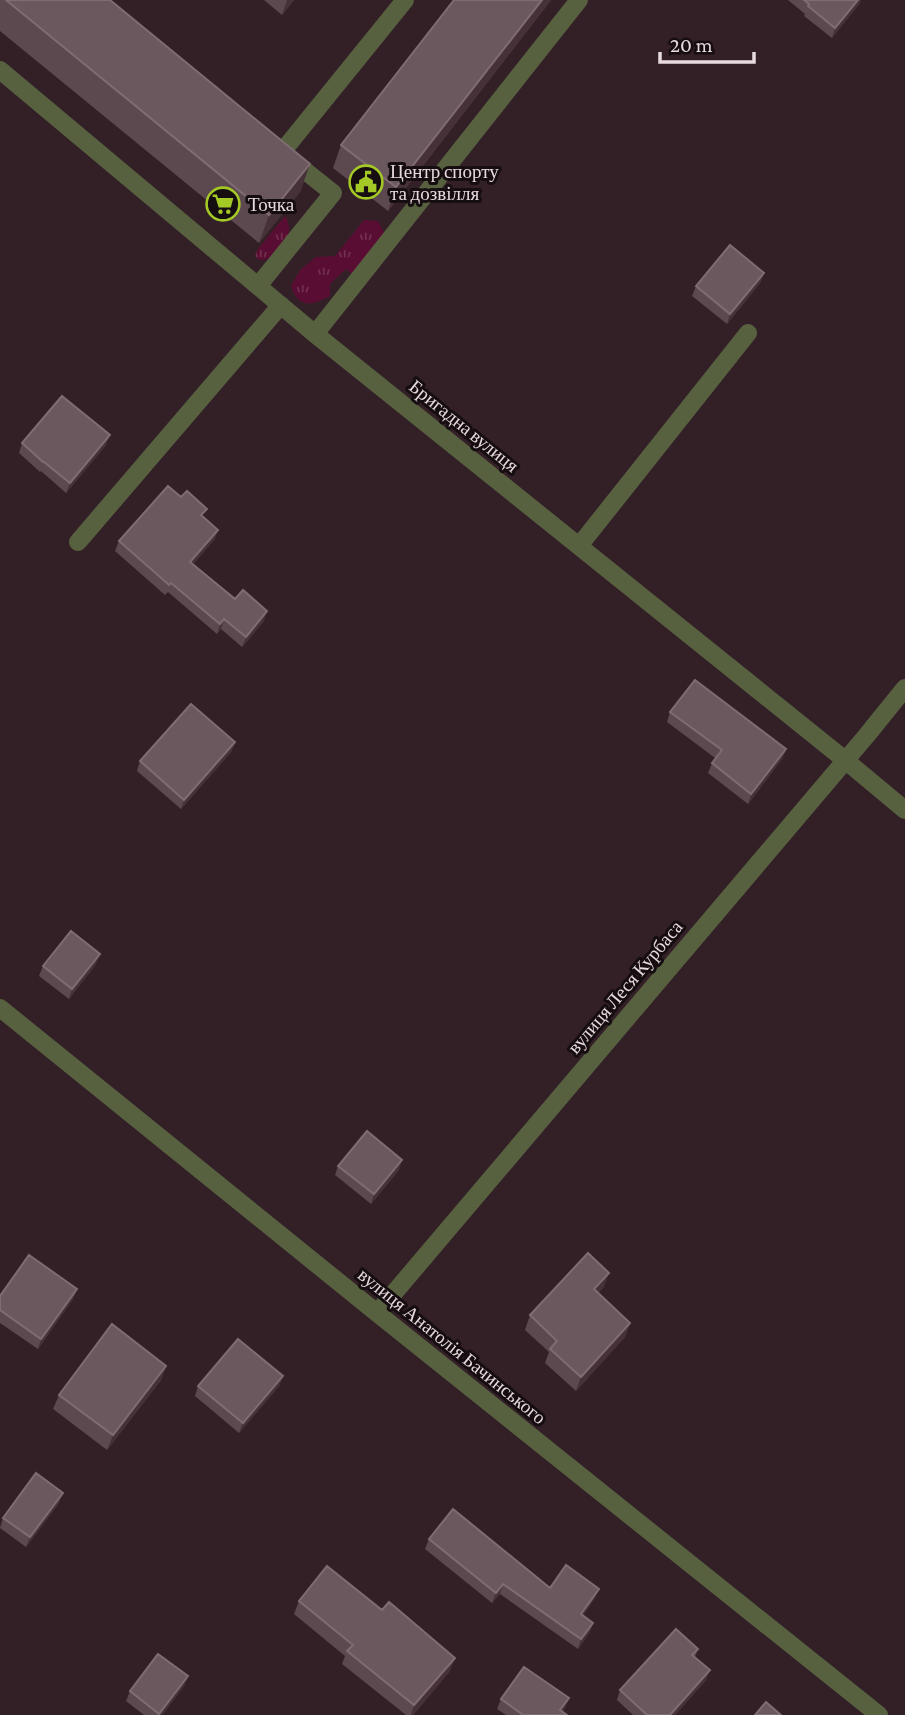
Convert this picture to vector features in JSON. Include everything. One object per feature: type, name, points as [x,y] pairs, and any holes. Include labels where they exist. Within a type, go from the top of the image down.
[{"type":"street","points":[[258,286],[333,193],[277,148],[405,0]]},
{"type":"street","points":[[315,334],[579,0]]},
{"type":"street","name":"Бригадна вулиця","points":[[0,70],[315,334],[905,810]]},
{"type":"street","points":[[78,542],[281,305]]},
{"type":"street","points":[[579,547],[748,333]]},
{"type":"street","name":"вулиця Леся Курбаса","points":[[376,1313],[905,688]]},
{"type":"street","name":"вулиця Анатолія Бачинського","points":[[0,1008],[879,1715]]},
{"type":"green space","points":[[285,216],[289,234],[285,245],[271,258],[259,260],[255,256],[258,249]]},
{"type":"green space","points":[[364,220],[378,221],[386,236],[355,276],[346,269],[330,284],[330,296],[317,302],[306,303],[298,299],[291,286],[300,270],[316,257],[335,256]]},
{"type":"building","points":[[6,0],[110,0],[310,164],[269,215]]},
{"type":"building","points":[[454,0],[542,0],[396,187],[341,145]]},
{"type":"building","points":[[804,0],[858,0],[835,28]]},
{"type":"building","points":[[730,245],[764,273],[730,314],[696,286]]},
{"type":"building","points":[[62,396],[110,435],[70,483],[22,443]]},
{"type":"building","points":[[168,486],[181,497],[187,491],[207,509],[201,515],[218,530],[190,562],[235,599],[243,590],[267,611],[246,637],[224,619],[220,624],[171,583],[169,585],[119,541]]},
{"type":"building","points":[[695,680],[786,749],[751,794],[712,763],[722,750],[670,712]]},
{"type":"building","points":[[191,704],[235,742],[184,800],[140,761]]},
{"type":"building","points":[[71,931],[100,954],[72,989],[43,966]]},
{"type":"building","points":[[367,1131],[402,1160],[374,1194],[338,1166]]},
{"type":"building","points":[[588,1253],[609,1273],[594,1289],[630,1323],[581,1377],[550,1349],[557,1341],[530,1315]]},
{"type":"building","points":[[29,1255],[77,1289],[41,1339],[0,1310],[0,1296]]},
{"type":"building","points":[[112,1324],[166,1366],[113,1435],[59,1395]]},
{"type":"building","points":[[238,1339],[283,1376],[243,1423],[198,1386]]},
{"type":"building","points":[[36,1473],[63,1493],[30,1537],[3,1518]]},
{"type":"building","points":[[453,1509],[550,1588],[566,1565],[599,1589],[581,1614],[593,1623],[581,1639],[503,1584],[496,1593],[429,1539]]},
{"type":"building","points":[[327,1566],[382,1610],[389,1602],[455,1658],[414,1705],[347,1651],[353,1645],[299,1601]]},
{"type":"building","points":[[676,1629],[698,1649],[692,1655],[710,1670],[670,1715],[647,1715],[620,1690]]},
{"type":"building","points":[[158,1654],[188,1676],[159,1714],[130,1691]]},
{"type":"building","points":[[524,1667],[569,1698],[560,1710],[567,1715],[523,1715],[501,1699]]},
{"type":"building","points":[[766,1702],[781,1715],[755,1715]]},
{"type":"place","name":"Центр спорту та дозвілля","points":[[366,182]]},
{"type":"place","name":"Точка","points":[[223,204]]}]
